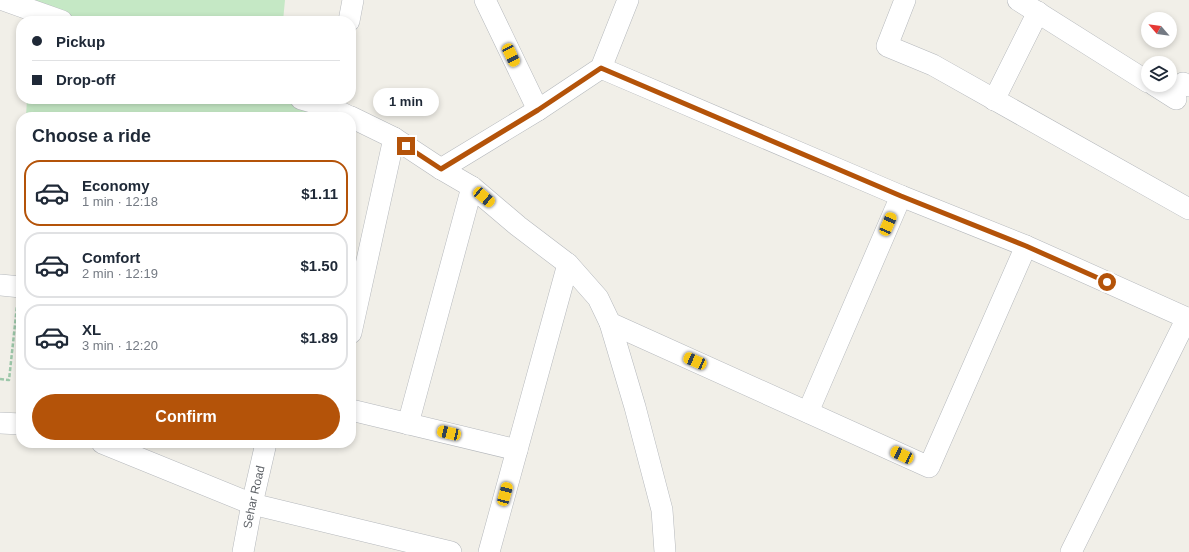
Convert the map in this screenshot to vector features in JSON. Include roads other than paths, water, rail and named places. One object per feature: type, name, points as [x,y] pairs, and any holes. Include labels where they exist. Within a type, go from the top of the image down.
[{"type":"street","points":[[3,0],[48,16]]},
{"type":"street","points":[[350,16],[353,0]]},
{"type":"street","points":[[485,0],[538,110]]},
{"type":"street","points":[[441,169],[538,110],[601,68],[628,0]]},
{"type":"street","points":[[905,0],[887,46],[932,65],[1189,209]]},
{"type":"street","points":[[1018,0],[1141,78]]},
{"type":"street","points":[[994,100],[1038,12]]},
{"type":"street","points":[[601,68],[901,196],[1026,246],[1188,319],[1071,552]]},
{"type":"street","points":[[316,104],[340,112]]},
{"type":"street","points":[[356,120],[394,138],[441,169],[472,187],[518,226],[568,264],[598,298],[610,323],[635,407],[662,510],[664,552]]},
{"type":"street","points":[[356,310],[394,138]]},
{"type":"street","points":[[408,424],[472,187]]},
{"type":"street","points":[[808,412],[901,196]]},
{"type":"street","points":[[610,323],[929,467],[1026,246]]},
{"type":"street","points":[[489,552],[568,264]]},
{"type":"street","points":[[0,285],[16,293]]},
{"type":"street","points":[[356,411],[517,450]]},
{"type":"street","points":[[0,423],[16,424]]},
{"type":"street","points":[[114,448],[252,504],[451,552]]},
{"type":"street","name":"Sehar Road","points":[[243,552],[265,448]]}]
